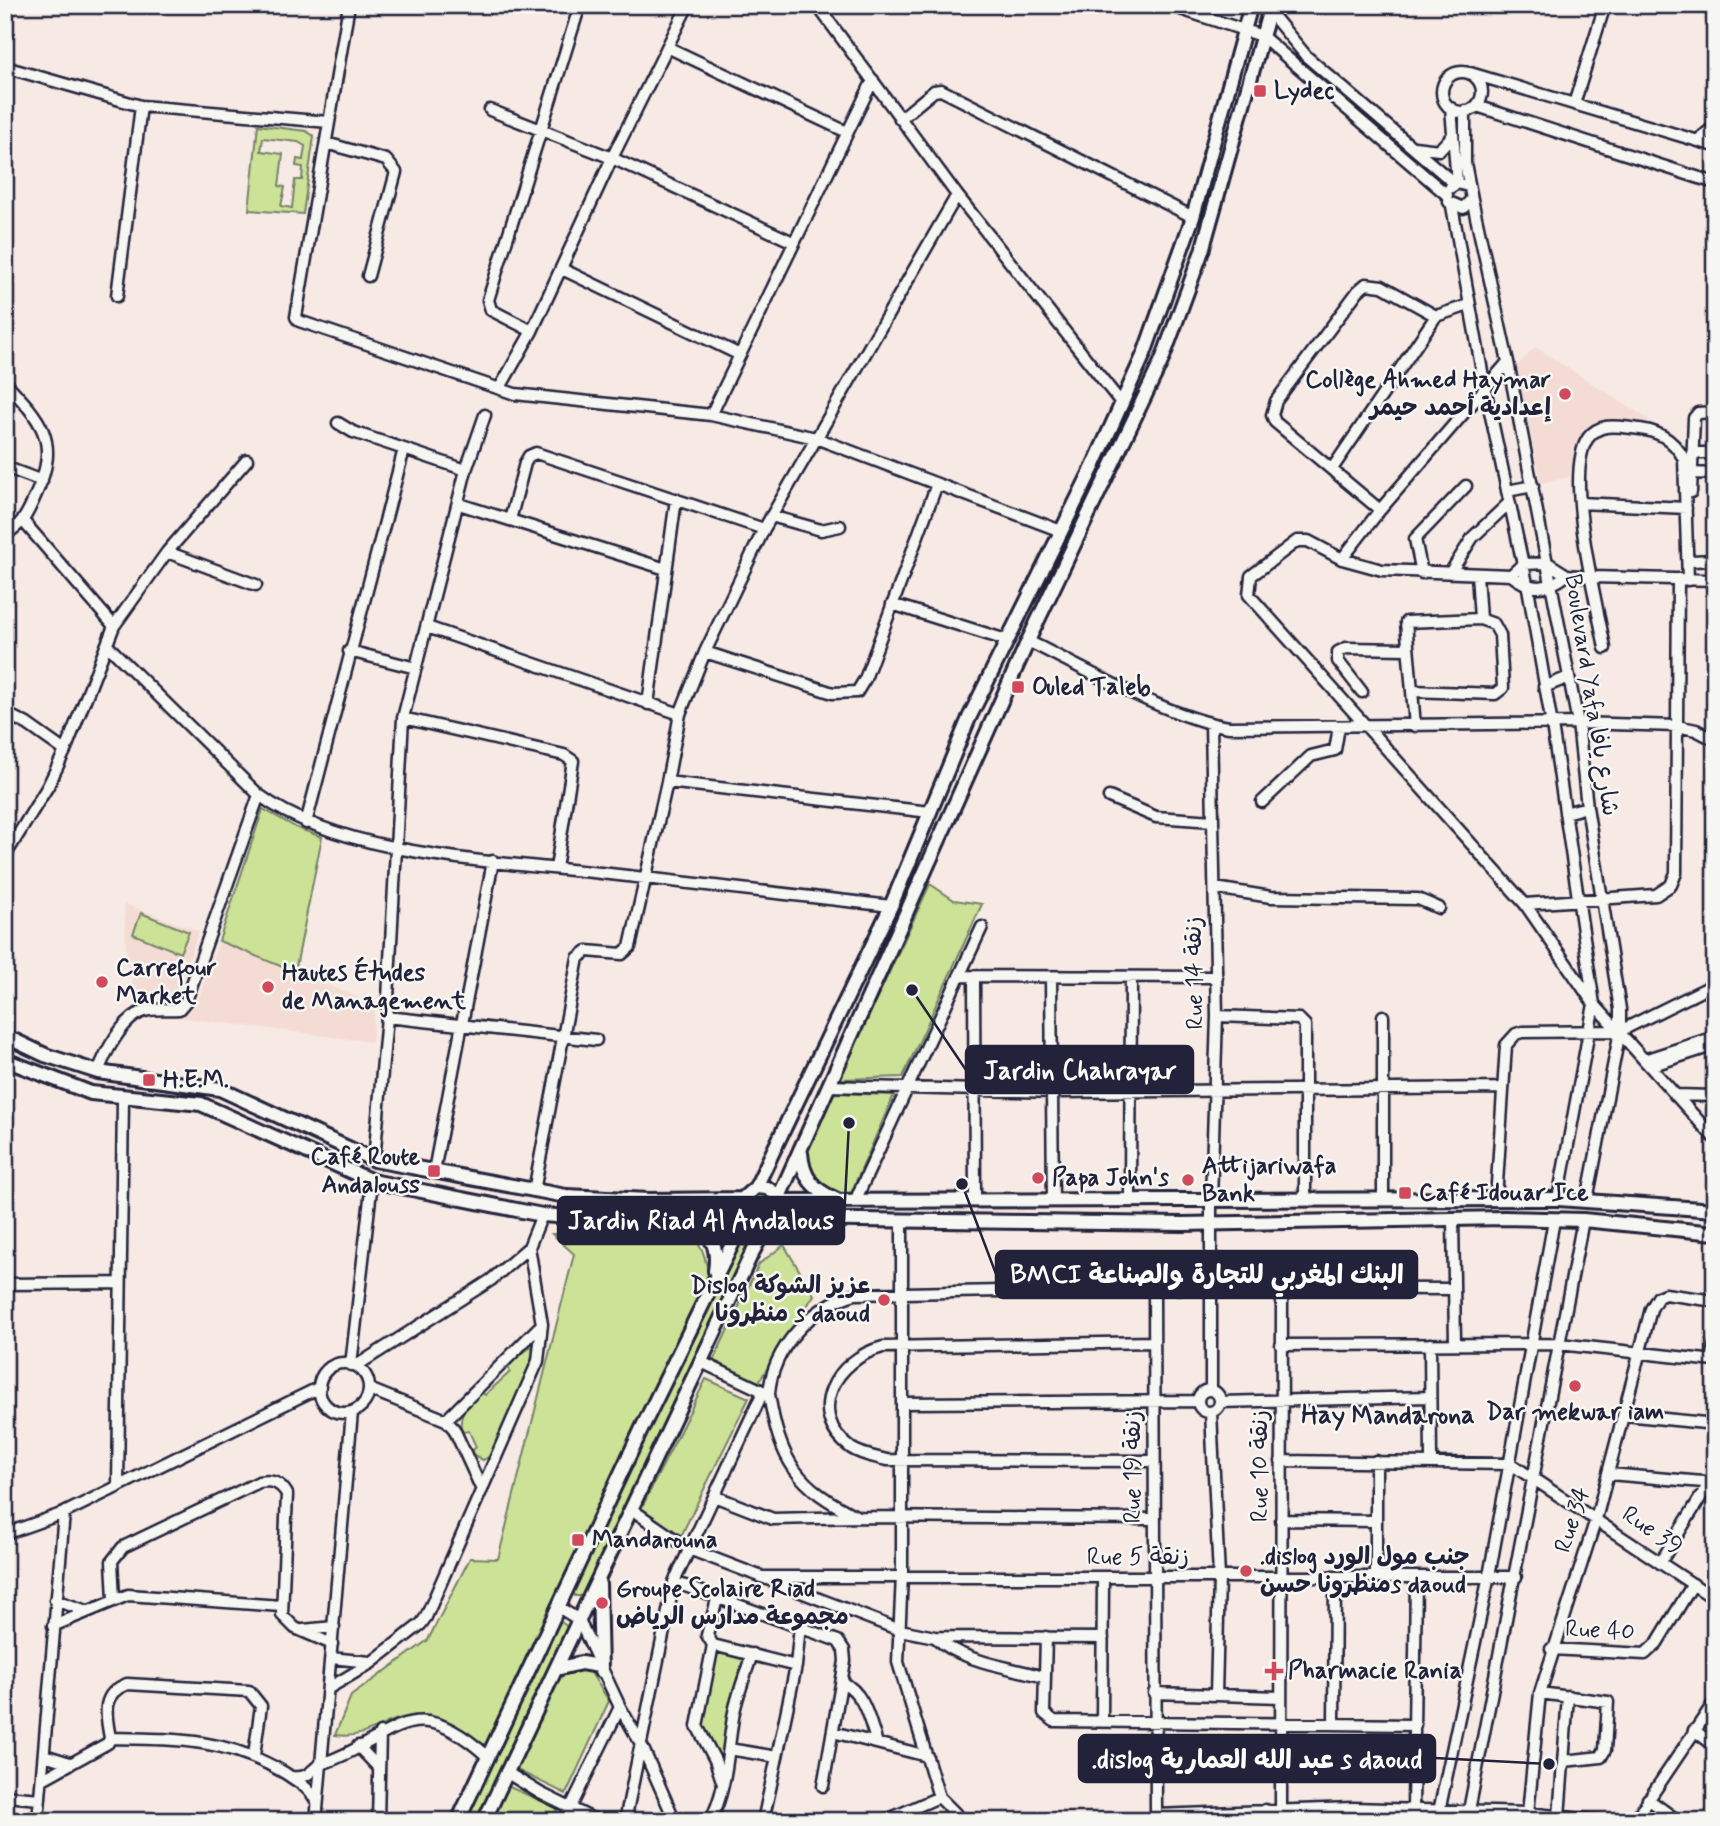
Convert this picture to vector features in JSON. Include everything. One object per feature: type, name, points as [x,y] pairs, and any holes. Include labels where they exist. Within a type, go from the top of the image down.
[{"type":"main road","points":[[5,1036],[45,1055],[98,1072],[220,1089],[374,1160],[534,1191],[602,1199],[741,1199],[756,1187],[891,906],[1006,640],[1122,404],[1160,312],[1193,217],[1243,30],[1253,5]]},
{"type":"main road","points":[[777,1219],[779,1199],[828,1086],[1028,641],[1162,360],[1202,251],[1270,8]]},
{"type":"main road","points":[[5,1060],[91,1093],[123,1099],[201,1104],[372,1181],[542,1215],[598,1219],[743,1219],[754,1227],[766,1227]]},
{"type":"main road","points":[[801,1149],[802,1167],[807,1179],[816,1189],[839,1200]]},
{"type":"main road","points":[[756,1187],[767,1188],[779,1199],[855,1201],[1558,1199],[1715,1210]]},
{"type":"main road","points":[[458,1821],[743,1219],[741,1199]]},
{"type":"main road","points":[[668,1217],[697,1225],[711,1238],[717,1258],[714,1278]]},
{"type":"main road","points":[[484,1821],[766,1227],[777,1219],[1211,1223],[1583,1220],[1715,1233]]},
{"type":"main road","points":[[556,1669],[581,1663],[600,1668],[599,1578]]},
{"type":"street","points":[[349,5],[298,307],[299,321],[501,386],[515,394],[712,415],[816,438],[1061,531]]},
{"type":"street","points":[[533,331],[487,306],[580,5]]},
{"type":"street","points":[[501,386],[533,331],[612,158],[688,5]]},
{"type":"street","points":[[817,5],[957,195],[1122,404]]},
{"type":"street","points":[[1168,5],[1262,36],[1447,195],[1460,184],[1465,111]]},
{"type":"street","points":[[1253,5],[1270,8],[1307,57],[1460,184]]},
{"type":"street","points":[[1574,104],[1605,5]]},
{"type":"street","points":[[667,47],[847,132]]},
{"type":"street","points":[[5,67],[141,106],[329,122]]},
{"type":"street","points":[[1460,184],[1452,136],[1451,108],[1442,93],[1446,80],[1457,72],[1470,73],[1715,146]]},
{"type":"street","points":[[1470,73],[1482,88],[1477,106]]},
{"type":"street","points":[[712,415],[873,80]]},
{"type":"street","points":[[900,119],[934,91],[941,90],[1193,217]]},
{"type":"street","points":[[117,296],[141,106]]},
{"type":"street","points":[[1451,108],[1465,111],[1477,106],[1715,183]]},
{"type":"street","points":[[490,110],[612,158],[793,242]]},
{"type":"street","points":[[1698,141],[1715,126]]},
{"type":"street","points":[[1411,146],[1439,150],[1452,136]]},
{"type":"street","points":[[326,144],[386,160],[396,173],[368,276]]},
{"type":"street","name":"Boulevard Yafa شارع يافا","points":[[1460,184],[1472,199],[1548,563],[1578,723],[1587,807],[1620,1009],[1620,1031],[1587,1200]]},
{"type":"street","points":[[534,1191],[578,958],[587,951],[622,954],[628,950],[680,714],[705,652],[771,516],[957,195]]},
{"type":"street","name":"Boulevard Yafa شارع يافا","points":[[1447,195],[1452,206],[1485,388],[1528,588],[1552,725],[1594,1004],[1558,1199]]},
{"type":"street","points":[[1452,206],[1463,208],[1472,199]]},
{"type":"street","points":[[562,269],[740,355]]},
{"type":"street","points":[[1380,510],[1275,422],[1272,415],[1276,401],[1366,284],[1382,286],[1436,316]]},
{"type":"street","points":[[1332,469],[1436,316],[1469,305]]},
{"type":"street","points":[[1342,559],[1380,510],[1508,362]]},
{"type":"street","points":[[5,382],[38,420],[44,432],[49,458],[24,522],[5,534]]},
{"type":"street","points":[[1685,580],[1691,561],[1695,416],[1700,412],[1715,412]]},
{"type":"street","points":[[374,1160],[387,1017],[403,718],[466,470],[485,415]]},
{"type":"street","points":[[338,423],[353,432],[466,470]]},
{"type":"street","points":[[1525,904],[1656,895],[1671,885],[1676,873],[1676,726],[1685,580],[1684,459],[1678,449],[1658,433],[1613,425],[1598,429],[1583,448],[1578,466],[1580,503],[1605,648]]},
{"type":"street","points":[[306,823],[404,449]]},
{"type":"street","points":[[510,520],[525,463],[528,456],[536,453],[764,529]]},
{"type":"street","points":[[1692,453],[1715,453]]},
{"type":"street","points":[[5,856],[48,786],[65,751],[114,626],[167,552],[247,460]]},
{"type":"street","points":[[5,467],[42,481]]},
{"type":"street","points":[[1692,473],[1715,474]]},
{"type":"street","points":[[705,652],[833,693],[857,692],[865,679],[937,484]]},
{"type":"street","points":[[1422,573],[1415,540],[1466,486]]},
{"type":"street","points":[[1507,491],[1533,486]]},
{"type":"street","points":[[648,704],[676,499]]},
{"type":"street","points":[[1450,573],[1473,537],[1510,503]]},
{"type":"street","points":[[1580,503],[1686,508]]},
{"type":"street","points":[[459,504],[666,569]]},
{"type":"street","points":[[771,516],[821,530],[840,526]]},
{"type":"street","points":[[24,522],[114,626]]},
{"type":"street","points":[[1567,575],[1552,587],[1528,588],[1511,575],[1422,573],[1367,568],[1313,544],[1297,541],[1251,576],[1248,588],[1250,595],[1525,904],[1594,1004],[1715,1139]]},
{"type":"street","points":[[167,552],[256,585]]},
{"type":"street","points":[[1691,561],[1715,560]]},
{"type":"street","points":[[1511,575],[1523,565],[1548,563],[1567,575],[1592,578],[1715,580]]},
{"type":"street","points":[[1476,574],[1480,619]]},
{"type":"street","points":[[892,604],[1006,640]]},
{"type":"street","points":[[1412,691],[1495,694],[1503,688],[1500,635],[1494,624],[1480,619],[1410,620],[1406,625],[1415,726]]},
{"type":"street","points":[[427,627],[680,714]]},
{"type":"street","points":[[1028,641],[1126,689],[1210,724],[1367,727],[1578,723],[1676,726],[1696,730],[1715,740]]},
{"type":"street","points":[[108,646],[259,795],[280,811],[306,823],[397,847],[493,861],[891,906]]},
{"type":"street","points":[[1362,692],[1338,661],[1338,652],[1346,648],[1407,649]]},
{"type":"street","points":[[349,651],[416,668]]},
{"type":"street","points":[[1544,687],[1569,677]]},
{"type":"street","points":[[5,713],[27,724],[65,751]]},
{"type":"street","points":[[403,718],[570,758],[575,766],[556,868]]},
{"type":"street","name":"Rue 14 زنقة","points":[[1210,724],[1217,977],[1217,1090],[1211,1200],[1211,1390]]},
{"type":"street","points":[[1262,802],[1311,756],[1335,750],[1338,745],[1339,726]]},
{"type":"street","points":[[667,782],[930,812]]},
{"type":"street","points":[[98,1072],[109,1044],[137,1014],[148,1010],[179,1009],[186,1001],[259,795]]},
{"type":"street","points":[[1109,797],[1156,817],[1213,821]]},
{"type":"street","points":[[1565,813],[1587,807]]},
{"type":"street","points":[[434,1171],[493,861]]},
{"type":"street","points":[[1215,888],[1271,897],[1418,899],[1439,908]]},
{"type":"street","points":[[855,1201],[982,927]]},
{"type":"street","points":[[958,976],[1217,977]]},
{"type":"street","points":[[974,977],[975,1201]]},
{"type":"street","points":[[1051,977],[1055,1092],[1053,1201]]},
{"type":"street","points":[[1130,978],[1130,1200]]},
{"type":"street","points":[[1496,1199],[1506,1045],[1516,1034],[1620,1031],[1715,984]]},
{"type":"street","points":[[1217,1016],[1303,1020],[1305,1200]]},
{"type":"street","points":[[1383,1016],[1383,1199]]},
{"type":"street","points":[[387,1017],[596,1040]]},
{"type":"street","points":[[1647,1063],[1715,1037]]},
{"type":"street","points":[[1647,1063],[1715,1045]]},
{"type":"street","points":[[828,1086],[1055,1092],[1502,1088]]},
{"type":"street","points":[[1675,1095],[1715,1096]]},
{"type":"street","points":[[118,1487],[123,1099]]},
{"type":"street","points":[[354,1365],[372,1181]]},
{"type":"street","points":[[354,1365],[367,1377],[369,1389],[363,1405],[352,1412],[344,1413],[329,1408],[320,1387],[321,1379],[332,1367],[354,1365],[491,1280],[529,1247],[542,1215]]},
{"type":"street","points":[[1453,1219],[1455,1343]]},
{"type":"street","points":[[902,1220],[902,1575],[898,1662],[939,1797],[962,1821]]},
{"type":"street","points":[[1438,1816],[1511,1464],[1554,1220]]},
{"type":"street","points":[[1468,1816],[1583,1220]]},
{"type":"street","points":[[329,1688],[371,1662],[421,1624],[482,1490],[538,1361],[542,1324],[529,1247]]},
{"type":"street","points":[[5,1284],[120,1283]]},
{"type":"street","name":"Rue 19 زنقة","points":[[1154,1288],[1154,1818]]},
{"type":"street","points":[[625,1821],[674,1582],[786,1346],[815,1314],[836,1301],[855,1294],[902,1291],[1454,1289]]},
{"type":"street","name":"Rue 10 زنقة","points":[[1281,1810],[1282,1291]]},
{"type":"street","name":"Rue 34","points":[[1528,1813],[1540,1693],[1551,1649],[1596,1519],[1651,1309],[1658,1297],[1665,1294],[1715,1301]]},
{"type":"street","points":[[446,1420],[542,1324]]},
{"type":"street","points":[[1154,1342],[903,1346],[873,1349],[856,1357],[838,1375],[828,1399],[834,1426],[850,1447],[876,1458],[901,1461],[1154,1461]]},
{"type":"street","points":[[1430,1343],[1431,1461]]},
{"type":"street","points":[[1281,1345],[1559,1344],[1713,1361],[1715,1344]]},
{"type":"street","points":[[701,1362],[766,1393],[781,1446],[797,1474],[823,1500],[858,1517]]},
{"type":"street","points":[[5,1534],[64,1513],[320,1387]]},
{"type":"street","points":[[369,1389],[446,1420],[454,1429],[482,1490]]},
{"type":"street","points":[[1211,1390],[1219,1395],[1220,1402],[1217,1410],[1211,1412],[1202,1410],[1198,1401],[1202,1393],[1211,1390]]},
{"type":"street","points":[[1220,1402],[1430,1397]]},
{"type":"street","points":[[902,1403],[1198,1401]]},
{"type":"street","points":[[316,1821],[352,1412]]},
{"type":"street","points":[[1211,1412],[1219,1577],[1216,1695]]},
{"type":"street","points":[[1625,1415],[1715,1424]]},
{"type":"street","name":"Rue 39","points":[[1282,1461],[1511,1464],[1660,1563],[1713,1594]]},
{"type":"street","points":[[1376,1461],[1376,1577]]},
{"type":"street","points":[[1609,1474],[1712,1483],[1660,1563]]},
{"type":"street","points":[[114,1599],[113,1561],[123,1547],[259,1482],[270,1480],[282,1486],[288,1504],[281,1606],[284,1620],[332,1644]]},
{"type":"street","points":[[713,1496],[772,1519],[1154,1519]]},
{"type":"street","points":[[631,1509],[689,1549],[901,1630],[935,1637],[1103,1638]]},
{"type":"street","points":[[38,1821],[64,1513]]},
{"type":"street","points":[[1281,1520],[1376,1521]]},
{"type":"street","name":"Rue 5 زنقة","points":[[760,1577],[1516,1577]]},
{"type":"street","points":[[1413,1811],[1416,1577]]},
{"type":"street","points":[[1102,1721],[1103,1578]]},
{"type":"street","points":[[1334,1724],[1335,1578]]},
{"type":"street","points":[[674,1582],[800,1625],[838,1641],[844,1650],[842,1682],[822,1786]]},
{"type":"street","name":"Rue 40","points":[[1551,1649],[1645,1654],[1657,1643],[1693,1584]]},
{"type":"street","points":[[53,1626],[114,1599],[140,1595],[281,1606]]},
{"type":"street","points":[[718,1596],[707,1635],[713,1645],[697,1726],[715,1760],[723,1784]]},
{"type":"street","points":[[55,1600],[87,1611]]},
{"type":"street","points":[[560,1608],[579,1620],[600,1668],[641,1744],[675,1821]]},
{"type":"street","points":[[763,1821],[796,1666],[800,1625]]},
{"type":"street","points":[[303,1630],[334,1628]]},
{"type":"street","points":[[935,1637],[944,1645],[964,1654],[1044,1677]]},
{"type":"street","points":[[1046,1637],[1044,1713],[1047,1718],[1415,1725]]},
{"type":"street","points":[[713,1645],[796,1666]]},
{"type":"street","points":[[710,1821],[723,1784],[734,1710],[752,1654]]},
{"type":"street","points":[[331,1658],[371,1662]]},
{"type":"street","points":[[842,1682],[853,1687],[860,1696],[877,1743]]},
{"type":"street","points":[[43,1779],[102,1748],[110,1738],[106,1702],[111,1693],[127,1684],[171,1689],[240,1689],[254,1695],[261,1706],[254,1755]]},
{"type":"street","points":[[1154,1693],[1281,1697]]},
{"type":"street","points":[[1540,1693],[1605,1699],[1609,1706],[1605,1750],[1601,1757],[1564,1761]]},
{"type":"street","points":[[1559,1817],[1568,1696]]},
{"type":"street","points":[[1607,1821],[1635,1820],[1715,1701]]},
{"type":"street","points":[[564,1821],[621,1707]]},
{"type":"street","points":[[291,1777],[309,1775],[322,1763],[341,1759],[380,1733],[409,1722],[437,1723],[472,1741],[488,1756]]},
{"type":"street","points":[[1694,1730],[1715,1746]]},
{"type":"street","points":[[833,1732],[927,1756]]},
{"type":"street","points":[[379,1821],[380,1733]]},
{"type":"street","points":[[110,1738],[222,1745],[254,1755],[304,1785],[318,1802]]},
{"type":"street","points":[[358,1746],[378,1767]]},
{"type":"street","points":[[729,1749],[777,1757]]},
{"type":"street","points":[[44,1755],[70,1763]]},
{"type":"street","points":[[506,1772],[597,1821]]},
{"type":"street","points":[[5,1796],[40,1800]]},
{"type":"street","points":[[884,1821],[939,1797]]},
{"type":"street","points":[[1648,1799],[1678,1821]]},
{"type":"street","points":[[1154,1818],[1265,1815],[1281,1810],[1352,1808],[1413,1811],[1438,1816],[1528,1813],[1600,1821]]},
{"type":"street","points":[[1352,1808],[1352,1821]]},
{"type":"shaded area","name":"Collège Ahmed Haymar إعدادية أحمد حيمر","points":[[1535,347],[1651,421],[1592,427],[1585,431],[1569,477],[1541,483],[1516,367]]},
{"type":"shaded area","points":[[124,904],[199,931],[179,988],[171,998],[166,1000],[131,989],[134,972],[127,969]]},
{"type":"shaded area","name":"Hautes Études de Management","points":[[219,941],[375,1004],[372,1042],[177,1017],[190,1011],[197,1003]]},
{"type":"green space","points":[[258,125],[306,131],[314,136],[303,214],[249,210]],"holes":[[[263,138],[298,142],[305,146],[303,160],[297,159],[296,166],[303,167],[302,180],[295,180],[292,208],[281,206],[285,187],[279,186],[283,154],[261,151]]]},
{"type":"green space","points":[[263,809],[297,828],[322,837],[295,972],[219,941]]},
{"type":"green space","points":[[930,884],[954,900],[982,904],[903,1077],[840,1079]]},
{"type":"green space","points":[[141,913],[189,932],[180,953],[133,934]]},
{"type":"green space","points":[[831,1093],[894,1095],[851,1193],[832,1192],[807,1174],[806,1152]]},
{"type":"green space","points":[[685,1233],[700,1247],[709,1278],[484,1748],[450,1725],[427,1717],[401,1718],[356,1735],[335,1735],[351,1696],[428,1640],[470,1558],[498,1559],[574,1254],[552,1234]]},
{"type":"green space","points":[[738,1243],[746,1247],[744,1256],[584,1596],[575,1596],[572,1588]]},
{"type":"green space","points":[[784,1245],[814,1295],[758,1383],[713,1361],[759,1264]]},
{"type":"green space","points":[[531,1347],[533,1350],[529,1372],[492,1455],[483,1460],[470,1453],[476,1447],[469,1431],[462,1432],[462,1414],[480,1391],[485,1395],[510,1372],[507,1365]]},
{"type":"green space","points":[[706,1379],[749,1398],[680,1538],[641,1509]]},
{"type":"green space","points":[[560,1621],[569,1628],[480,1821],[464,1821]]},
{"type":"green space","points":[[720,1649],[742,1654],[745,1661],[725,1760],[718,1759],[700,1725],[713,1652]]},
{"type":"green space","points":[[579,1667],[591,1673],[609,1701],[566,1794],[515,1769],[558,1672]]},
{"type":"green space","points":[[507,1786],[558,1808],[552,1821],[490,1821]]},
{"type":"place","name":"Lydec","points":[[1260,91]]},
{"type":"place","name":"Collège Ahmed Haymar إعدادية أحمد حيمر","points":[[1565,394]]},
{"type":"place","name":"Ouled Taleb","points":[[1018,687]]},
{"type":"place","name":"Carrefour Market","points":[[102,982]]},
{"type":"place","name":"Hautes Études de Management","points":[[268,987]]},
{"type":"place","name":"Jardin Chahrayar","points":[[912,990]]},
{"type":"place","name":"H.E.M.","points":[[149,1080]]},
{"type":"place","name":"Jardin Riad Al Andalous","points":[[849,1123]]},
{"type":"place","name":"Café Route Andalouss","points":[[434,1171]]},
{"type":"place","name":"Papa John's","points":[[1038,1178]]},
{"type":"place","name":"Attijariwafa Bank","points":[[1188,1180]]},
{"type":"place","name":"BMCI البنك المغربي للتجارة والصناعة","points":[[962,1184]]},
{"type":"place","name":"Café Idouar Ice","points":[[1405,1193]]},
{"type":"place","name":"Dislog عزيز الشوكة منظرونا s daoud","points":[[884,1300]]},
{"type":"place","name":"Dar mekwar iam","points":[[1575,1386]]},
{"type":"place","name":"Mandarouna","points":[[578,1540]]},
{"type":"place","name":".dislog جنب مول الورد منظرونا حسنs daoud","points":[[1246,1571]]},
{"type":"place","name":"Groupe Scolaire Riad مجموعة مدارس الرياض","points":[[602,1603]]},
{"type":"place","name":"Pharmacie Rania","points":[[1274,1671]]},
{"type":"place","name":".dislog عبد الله العمارية s daoud","points":[[1549,1764]]},
{"type":"district","name":"Hay Mandarona","points":[[1388,1416]]}]
